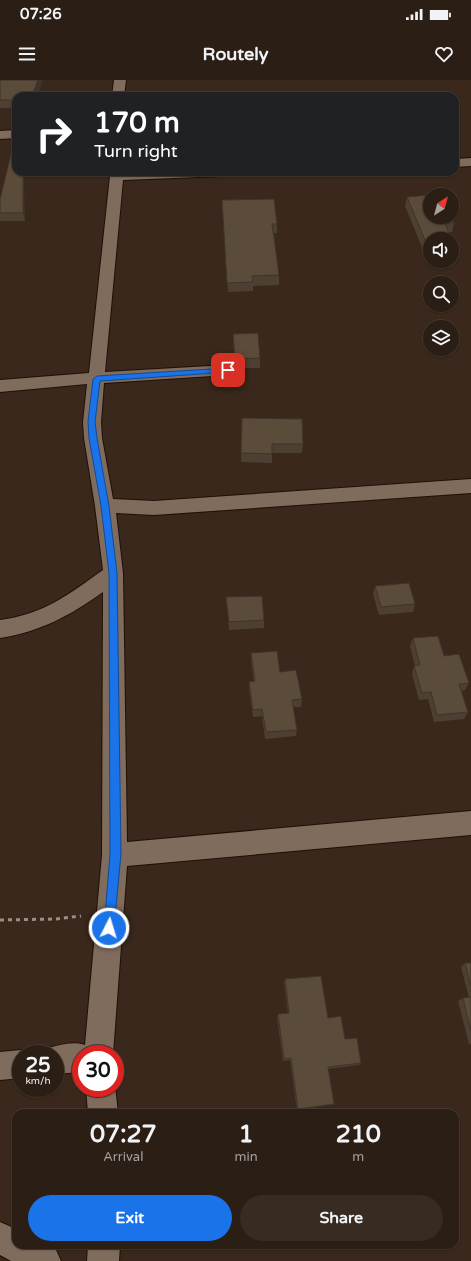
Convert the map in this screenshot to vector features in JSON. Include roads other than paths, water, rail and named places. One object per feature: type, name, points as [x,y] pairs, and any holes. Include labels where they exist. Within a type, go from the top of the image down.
[{"type":"street","points":[[118,92],[120,80]]},
{"type":"street","points":[[0,135],[12,134]]},
{"type":"street","points":[[459,163],[471,162]]},
{"type":"street","points":[[100,1045],[115,854],[113,573],[105,506],[93,438],[92,422],[116,176]]},
{"type":"street","points":[[0,386],[228,370]]},
{"type":"street","points":[[105,506],[154,508],[471,486]]},
{"type":"street","points":[[0,629],[14,628],[52,616],[113,573]]},
{"type":"street","points":[[115,854],[471,823]]},
{"type":"street","points":[[0,1066],[12,1065]]},
{"type":"street","points":[[102,1097],[103,1109]]},
{"type":"street","points":[[0,1238],[12,1244]]},
{"type":"street","points":[[22,1249],[45,1261]]},
{"type":"street","points":[[103,1261],[104,1249]]}]
